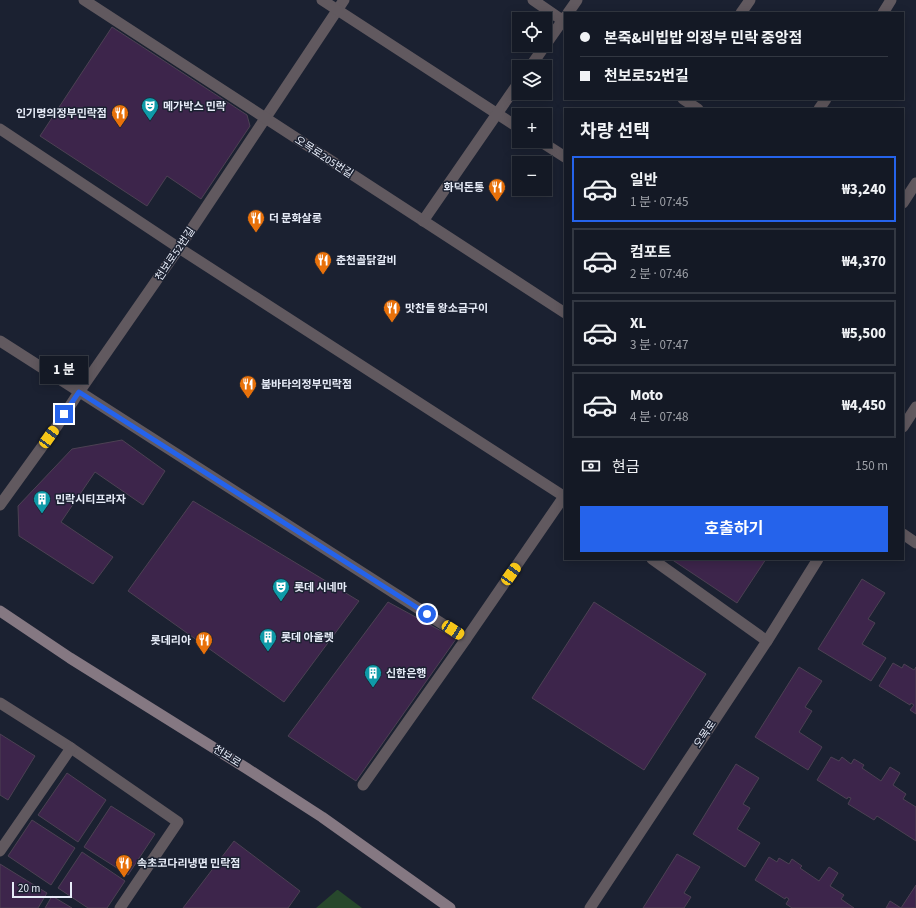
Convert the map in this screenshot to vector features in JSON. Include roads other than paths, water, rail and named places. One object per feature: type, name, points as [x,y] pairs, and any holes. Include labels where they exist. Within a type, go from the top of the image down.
[{"type":"main road","name":"천보로","points":[[0,610],[70,658],[316,813],[450,908]]},
{"type":"street","name":"오목로205번길","points":[[84,0],[564,312]]},
{"type":"street","points":[[322,0],[512,123]]},
{"type":"street","name":"천보로52번길","points":[[0,505],[57,426],[179,248],[344,0]]},
{"type":"street","points":[[533,0],[564,17]]},
{"type":"street","points":[[569,12],[577,0]]},
{"type":"street","points":[[742,12],[750,0]]},
{"type":"street","points":[[884,12],[891,0]]},
{"type":"street","points":[[535,60],[564,19]]},
{"type":"street","points":[[423,221],[512,92]]},
{"type":"street","points":[[684,100],[696,108]]},
{"type":"street","points":[[0,129],[179,248],[564,495]]},
{"type":"street","points":[[550,148],[564,157]]},
{"type":"street","points":[[904,201],[916,183]]},
{"type":"street","points":[[0,341],[466,639]]},
{"type":"street","points":[[904,425],[916,407]]},
{"type":"street","points":[[363,785],[564,497]]},
{"type":"street","points":[[904,535],[916,543]]},
{"type":"street","points":[[653,560],[767,641]]},
{"type":"street","name":"오목로","points":[[590,908],[767,641],[817,560]]},
{"type":"street","points":[[0,703],[71,748],[178,822],[120,908]]},
{"type":"street","points":[[0,851],[71,748]]},
{"type":"place","name":"메가박스 민락","points":[[150,121]]},
{"type":"place","name":"인기명의정부민락점","points":[[120,128]]},
{"type":"place","name":"화덕돈통","points":[[497,202]]},
{"type":"place","name":"더 문화살롱","points":[[256,233]]},
{"type":"place","name":"춘천골닭갈비","points":[[323,275]]},
{"type":"place","name":"맛찬들 왕소금구이","points":[[392,323]]},
{"type":"place","name":"붐바타의정부민락점","points":[[248,399]]},
{"type":"place","name":"민락시티프라자","points":[[42,514]]},
{"type":"place","name":"롯데 시네마","points":[[281,602]]},
{"type":"place","name":"롯데 아울렛","points":[[268,652]]},
{"type":"place","name":"롯데리아","points":[[204,655]]},
{"type":"place","name":"신한은행","points":[[373,688]]},
{"type":"place","name":"속초코다리냉면 민락점","points":[[124,878]]}]
